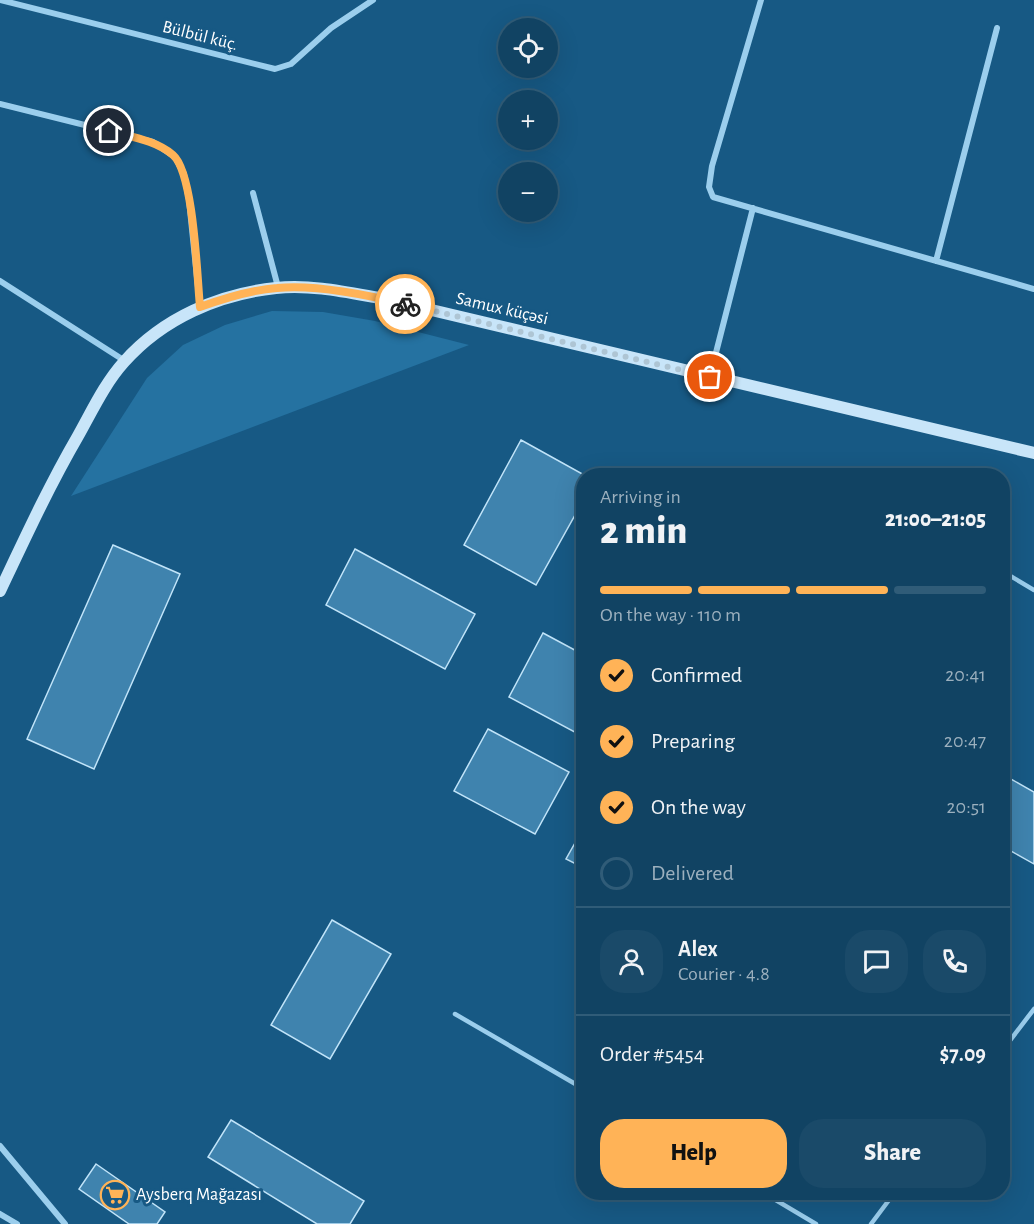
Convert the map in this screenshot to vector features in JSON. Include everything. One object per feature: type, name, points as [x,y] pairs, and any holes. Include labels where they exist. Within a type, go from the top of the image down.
[{"type":"main road","name":"Samux küçəsi","points":[[0,591],[52,480],[125,361],[151,337],[200,307],[236,295],[278,287],[326,290],[385,299],[1034,453]]},
{"type":"street","name":"Bülbül küç.","points":[[0,0],[275,69],[291,64],[331,28],[373,0]]},
{"type":"street","points":[[761,0],[712,166],[709,187],[713,197],[1034,289]]},
{"type":"street","points":[[936,261],[997,28]]},
{"type":"street","points":[[0,104],[153,142],[175,157],[184,174],[189,200],[200,307]]},
{"type":"street","points":[[254,193],[278,287]]},
{"type":"street","points":[[710,377],[753,208]]},
{"type":"street","points":[[0,281],[125,361]]},
{"type":"street","points":[[0,1146],[65,1224]]},
{"type":"street","points":[[0,1214],[17,1224]]},
{"type":"lane","points":[[1010,576],[1034,590]]},
{"type":"lane","points":[[1010,1040],[1034,1009]]},
{"type":"lane","points":[[455,1014],[576,1084]]},
{"type":"lane","points":[[776,1200],[816,1224]]},
{"type":"lane","points":[[871,1224],[889,1200]]},
{"type":"shaded area","points":[[272,311],[323,312],[375,321],[469,345],[71,496],[147,378],[183,345],[225,325]]},
{"type":"building","points":[[521,440],[576,470],[576,513],[536,585],[464,545]]},
{"type":"building","points":[[113,545],[180,574],[94,769],[27,739]]},
{"type":"building","points":[[355,549],[475,614],[445,669],[326,605]]},
{"type":"building","points":[[543,633],[576,651],[576,733],[509,697]]},
{"type":"building","points":[[488,729],[569,772],[535,834],[454,791]]},
{"type":"building","points":[[1010,778],[1034,792],[1034,864],[1010,850]]},
{"type":"building","points":[[576,841],[576,864],[566,859]]},
{"type":"building","points":[[332,920],[391,954],[330,1059],[271,1025]]},
{"type":"building","points":[[231,1120],[364,1201],[350,1224],[317,1224],[208,1157]]},
{"type":"building","points":[[96,1164],[165,1212],[157,1224],[129,1224],[79,1189]]},
{"type":"way so far","points":[[405,304],[710,377]]},
{"type":"place","name":"Aysberq Mağazası","points":[[115,1195]]},
{"type":"route","points":[[109,131],[153,142],[175,157],[184,174],[189,200],[200,307],[236,295],[278,287],[326,290],[405,304]]}]
